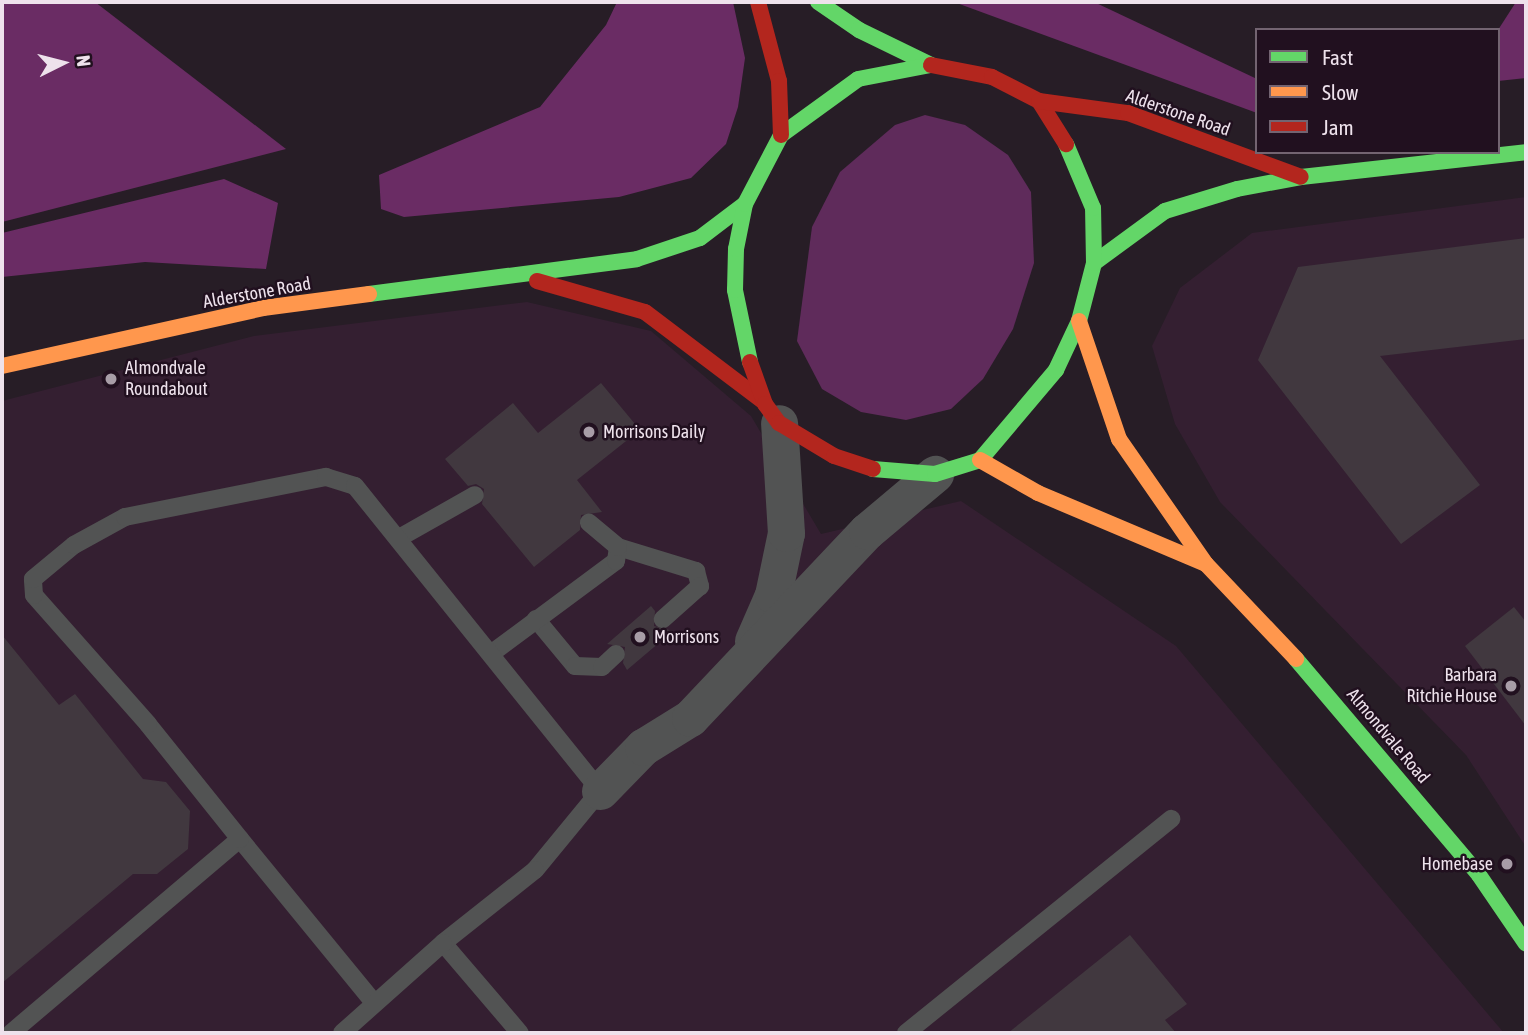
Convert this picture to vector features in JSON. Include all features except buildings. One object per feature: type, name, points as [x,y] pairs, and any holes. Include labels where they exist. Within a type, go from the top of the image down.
[{"type":"street","points":[[758,2],[779,81],[781,135]]},
{"type":"street","points":[[772,413],[834,456],[886,473],[934,474],[980,460],[1056,370],[1079,321],[1094,263],[1093,208],[1077,161],[1039,101],[992,77],[931,65],[859,30],[818,2]]},
{"type":"street","points":[[745,661],[773,595],[786,533],[772,413],[744,344],[735,290],[736,249],[746,204],[781,135],[833,93],[858,79],[892,69],[931,65]]},
{"type":"street","name":"Alderstone Road","points":[[1039,101],[1128,113],[1301,177]]},
{"type":"street","name":"Alderstone Road","points":[[1094,263],[1166,211],[1237,189],[1301,177],[1526,152]]},
{"type":"street","name":"Alderstone Road","points":[[2,366],[263,308],[522,277],[637,259],[700,238],[746,204]]},
{"type":"street","name":"Alderstone Road","points":[[522,277],[645,312],[692,344],[772,413]]},
{"type":"street","name":"Almondvale Road","points":[[1079,321],[1119,439],[1206,564],[1325,690],[1479,875],[1526,944]]},
{"type":"street","name":"Almondvale Road","points":[[980,460],[1038,493],[1206,564]]},
{"type":"street","points":[[600,791],[643,747],[690,718],[867,531],[934,474]]},
{"type":"lane","points":[[342,1033],[443,943],[536,870],[600,791],[536,715],[492,653],[355,486],[326,477],[125,517],[74,545],[33,579],[34,595],[148,724],[374,1003]]},
{"type":"lane","points":[[399,538],[475,495]]},
{"type":"lane","points":[[589,523],[618,547],[695,571],[700,586],[663,619]]},
{"type":"lane","points":[[492,653],[616,561],[618,547]]},
{"type":"lane","points":[[536,619],[575,666],[602,667],[616,654]]},
{"type":"lane","points":[[906,1033],[1171,819]]},
{"type":"lane","points":[[11,1033],[240,839]]},
{"type":"lane","points":[[443,943],[520,1033]]},
{"type":"shaded area","points":[[2,2],[95,2],[286,149],[2,222]]},
{"type":"shaded area","points":[[617,2],[733,2],[745,58],[738,107],[726,144],[691,178],[619,197],[404,217],[381,209],[379,175],[540,107],[606,25]]},
{"type":"shaded area","points":[[954,2],[1094,2],[1255,78],[1255,112]]},
{"type":"shaded area","points":[[1516,2],[1526,2],[1526,78],[1500,81],[1499,28]]},
{"type":"shaded area","points":[[925,115],[965,125],[1008,155],[1031,192],[1034,263],[1013,329],[983,379],[951,409],[906,420],[861,412],[822,389],[797,341],[812,227],[840,172],[895,125]]},
{"type":"shaded area","points":[[224,179],[278,203],[266,269],[145,262],[2,277],[2,233]]},
{"type":"shaded area","points":[[1526,197],[1526,847],[1466,755],[1220,502],[1175,424],[1152,346],[1180,288],[1252,233]]},
{"type":"shaded area","points":[[527,302],[651,331],[751,416],[821,534],[961,501],[1176,646],[1504,1033],[2,1033],[2,401],[254,336]]},
{"type":"traffic: fast","points":[[818,2],[859,30],[931,65]]},
{"type":"traffic: fast","points":[[750,362],[735,290],[736,249],[745,204],[781,135],[858,79],[931,65]]},
{"type":"traffic: fast","points":[[873,469],[935,474],[980,460],[1056,370],[1079,321],[1094,263],[1093,208],[1066,144]]},
{"type":"traffic: fast","points":[[1094,263],[1165,211],[1237,189],[1301,177],[1526,152]]},
{"type":"traffic: fast","points":[[369,294],[637,259],[700,238],[745,204]]},
{"type":"traffic: fast","points":[[1296,659],[1479,875],[1526,944]]},
{"type":"traffic: slow","points":[[2,366],[263,308],[369,294]]},
{"type":"traffic: slow","points":[[1079,321],[1119,439],[1206,564],[1296,659]]},
{"type":"traffic: slow","points":[[980,460],[1038,493],[1206,564]]},
{"type":"traffic: jam","points":[[758,2],[779,81],[781,135]]},
{"type":"traffic: jam","points":[[931,65],[992,77],[1039,101],[1066,144]]},
{"type":"traffic: jam","points":[[1039,101],[1128,113],[1301,177]]},
{"type":"traffic: jam","points":[[537,281],[645,312],[764,402]]},
{"type":"traffic: jam","points":[[750,362],[765,404],[779,423],[834,456],[873,469]]},
{"type":"place","name":"Almondvale Roundabout","points":[[111,379]]},
{"type":"place","name":"Morrisons Daily","points":[[589,432]]},
{"type":"place","name":"Morrisons","points":[[640,637]]},
{"type":"place","name":"Barbara Ritchie House","points":[[1511,686]]},
{"type":"place","name":"Homebase","points":[[1507,864]]}]
